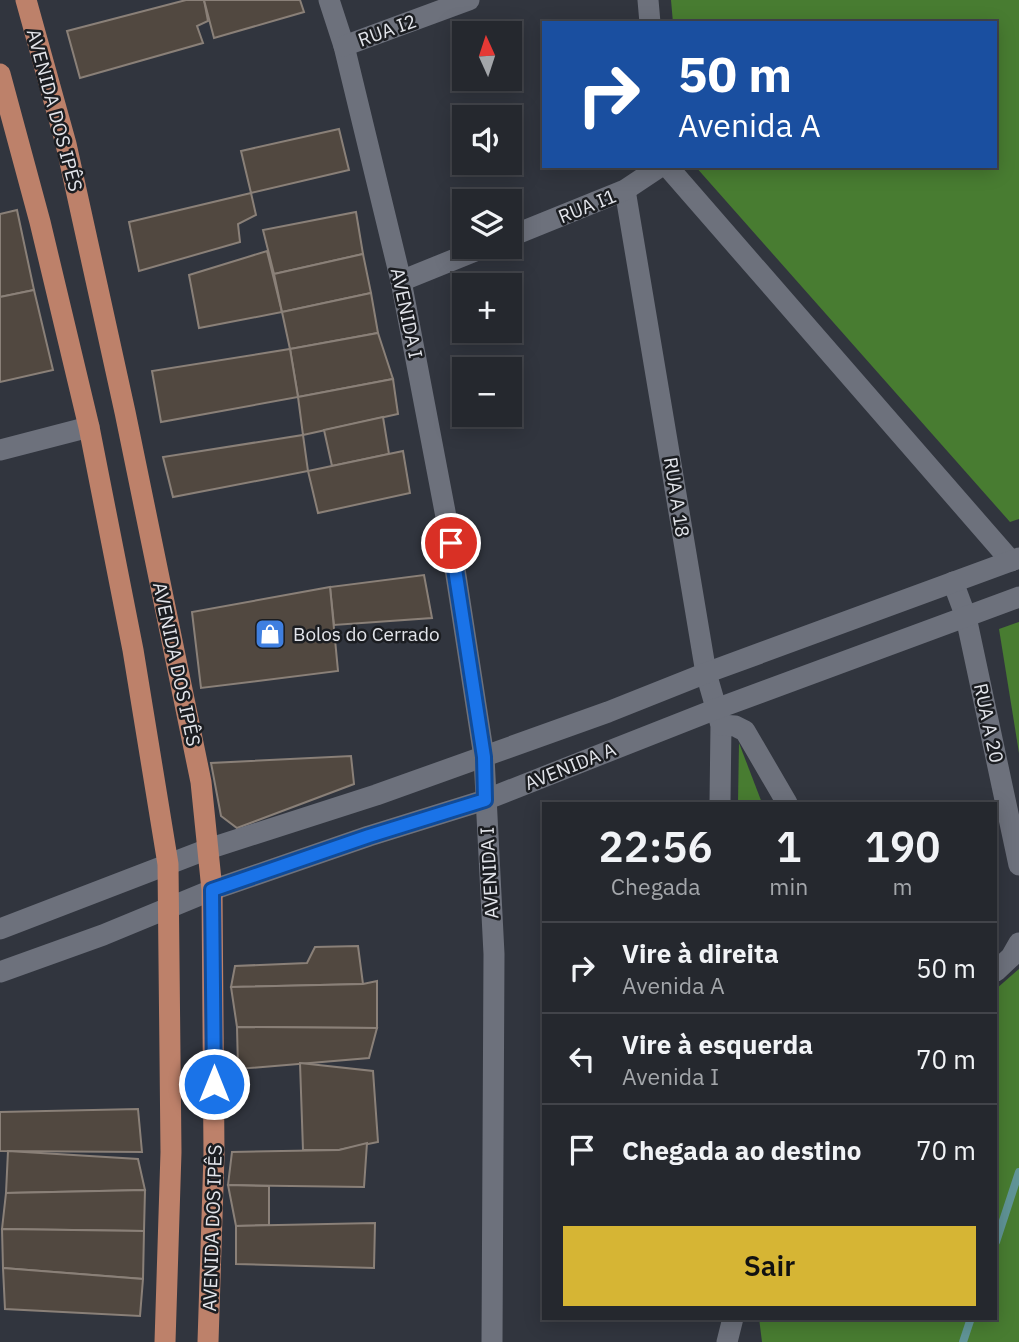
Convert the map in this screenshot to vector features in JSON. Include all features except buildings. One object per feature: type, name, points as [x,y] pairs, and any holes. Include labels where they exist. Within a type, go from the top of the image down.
[{"type":"main road","name":"AVENIDA DOS IPÊS","points":[[26,0],[66,144],[125,412],[201,782],[212,890],[214,1155],[208,1342]]},
{"type":"main road","name":"AVENIDA DOS IPÊS","points":[[0,74],[40,222],[89,427],[133,650],[168,864],[171,1152],[165,1342]]},
{"type":"street","name":"AVENIDA I","points":[[329,0],[345,46],[401,281],[451,543],[484,757],[494,954],[492,1342]]},
{"type":"street","name":"RUA I2","points":[[345,46],[470,0]]},
{"type":"street","points":[[648,0],[650,21]]},
{"type":"street","name":"RUA I1","points":[[522,232],[625,190],[658,168]]},
{"type":"street","points":[[669,168],[1015,559]]},
{"type":"street","name":"RUA A 18","points":[[625,190],[706,673],[718,717],[720,802]]},
{"type":"street","points":[[401,281],[455,259]]},
{"type":"street","points":[[0,450],[89,427]]},
{"type":"street","name":"AVENIDA A","points":[[0,929],[208,849],[376,795],[608,712],[1015,559]]},
{"type":"street","name":"RUA A 20","points":[[953,582],[966,617],[1019,865]]},
{"type":"street","name":"AVENIDA A","points":[[0,972],[103,935],[212,890],[369,836],[485,800],[718,717],[1019,597]]},
{"type":"street","points":[[718,717],[745,731],[786,802]]},
{"type":"street","points":[[997,970],[1011,957],[1019,943]]},
{"type":"street","points":[[727,1342],[732,1320]]},
{"type":"green space","points":[[671,0],[1019,0],[1019,519],[1010,522],[697,168],[997,168],[997,21],[673,21]]},
{"type":"green space","points":[[1019,622],[1019,753],[999,629]]},
{"type":"green space","points":[[739,743],[762,802],[738,802]]},
{"type":"green space","points":[[1019,969],[1019,1342],[762,1342],[759,1320],[997,1320],[997,988]]},
{"type":"waterway","points":[[997,1239],[1019,1172]]},
{"type":"waterway","points":[[963,1342],[970,1320]]},
{"type":"place","name":"Bolos do Cerrado","points":[[270,634]]},
{"type":"route","points":[[214,1084],[212,890],[369,836],[485,800],[484,757],[451,543]]}]
